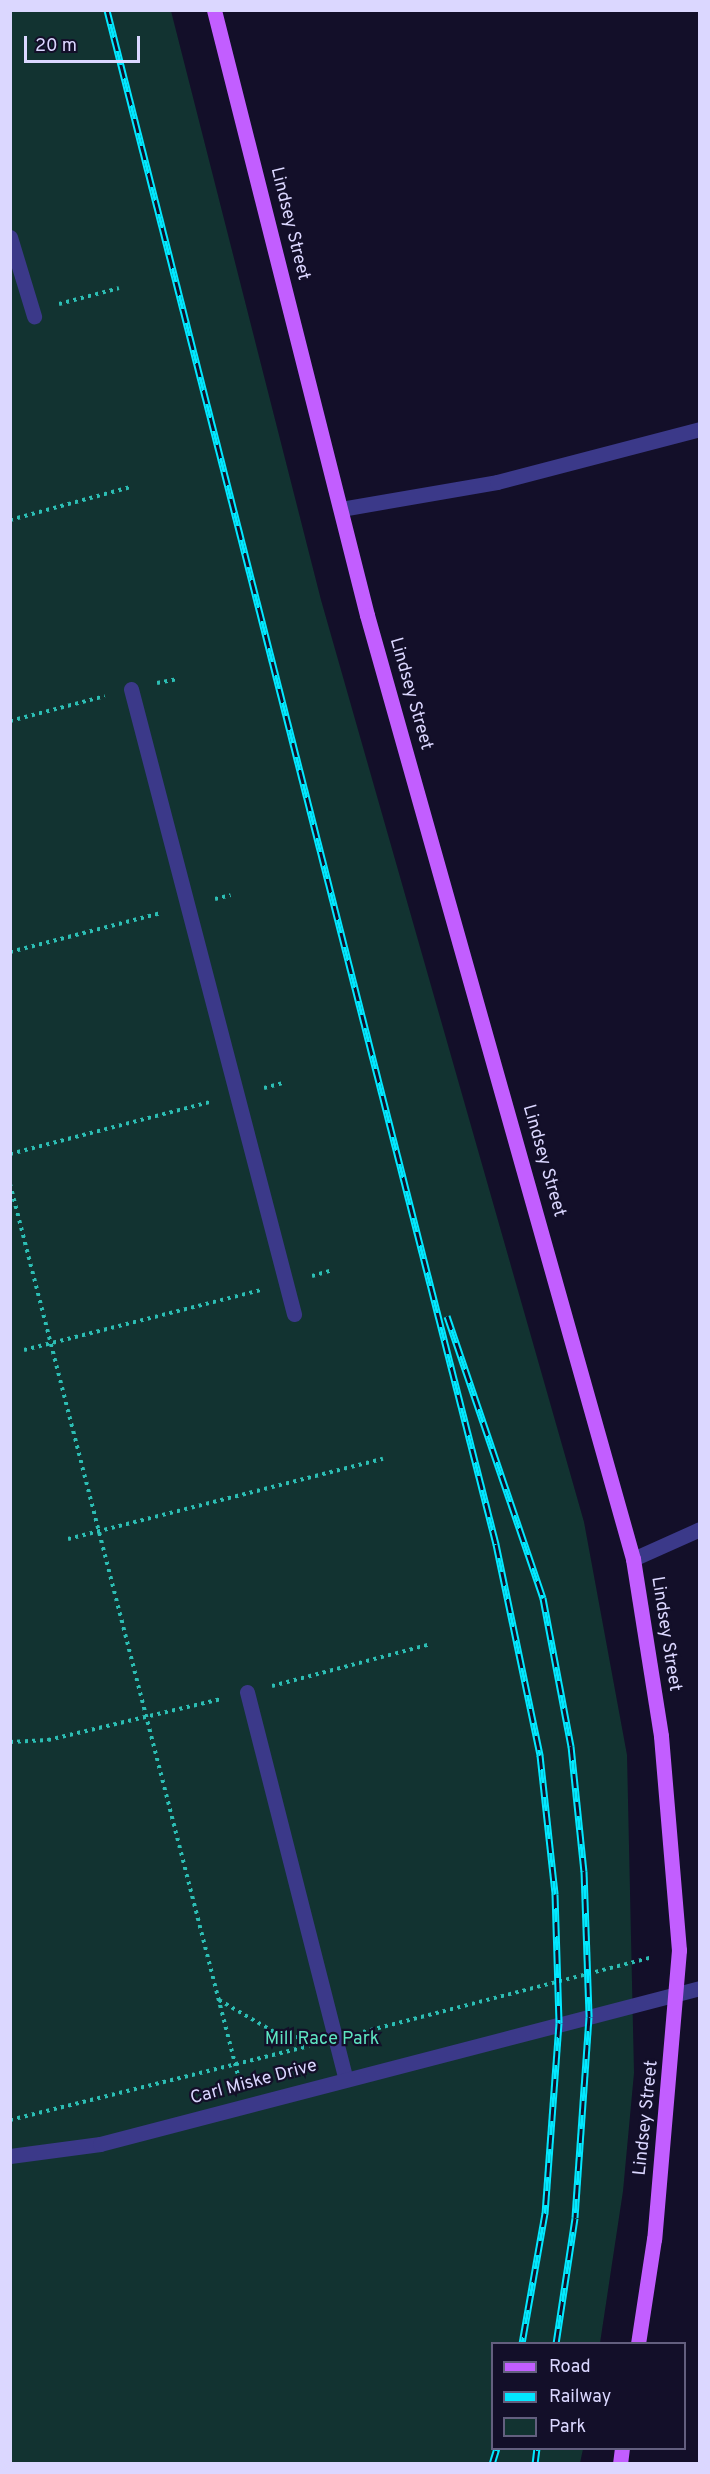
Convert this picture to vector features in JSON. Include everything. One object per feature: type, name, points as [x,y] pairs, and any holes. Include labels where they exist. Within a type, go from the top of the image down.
[{"type":"main road","name":"Lindsey Street","points":[[214,10],[341,509],[633,1560],[661,1736],[679,1994],[638,2342]]},
{"type":"street","points":[[10,237],[34,314]]},
{"type":"street","points":[[341,509],[497,482],[699,429]]},
{"type":"street","points":[[131,689],[294,1314]]},
{"type":"street","points":[[633,1560],[699,1529]]},
{"type":"street","points":[[247,1692],[346,2079]]},
{"type":"street","name":"Carl Miske Drive","points":[[10,2156],[100,2144],[699,1988]]},
{"type":"path","points":[[34,314],[119,288]]},
{"type":"path","points":[[10,520],[130,487]]},
{"type":"path","points":[[10,721],[177,679]]},
{"type":"path","points":[[10,952],[231,895]]},
{"type":"path","points":[[10,1154],[283,1083]]},
{"type":"path","points":[[10,1184],[245,2105]]},
{"type":"path","points":[[24,1350],[333,1270]]},
{"type":"path","points":[[68,1539],[384,1459]]},
{"type":"path","points":[[219,2000],[281,2036],[336,2040]]},
{"type":"green space","name":"Mill Race Park","points":[[11,11],[171,11],[321,600],[584,1522],[627,1755],[634,2073],[623,2191],[600,2342],[491,2342],[491,2450],[583,2450],[580,2463],[11,2464]]},
{"type":"railway","points":[[107,10],[496,1544],[540,1755],[555,1894],[559,2023],[545,2213],[522,2342]]},
{"type":"railway","points":[[447,1316],[543,1598],[571,1746],[584,1871],[589,2017],[575,2218],[556,2342]]},
{"type":"railway","points":[[492,2464],[496,2450]]},
{"type":"railway","points":[[535,2464],[537,2450]]}]
